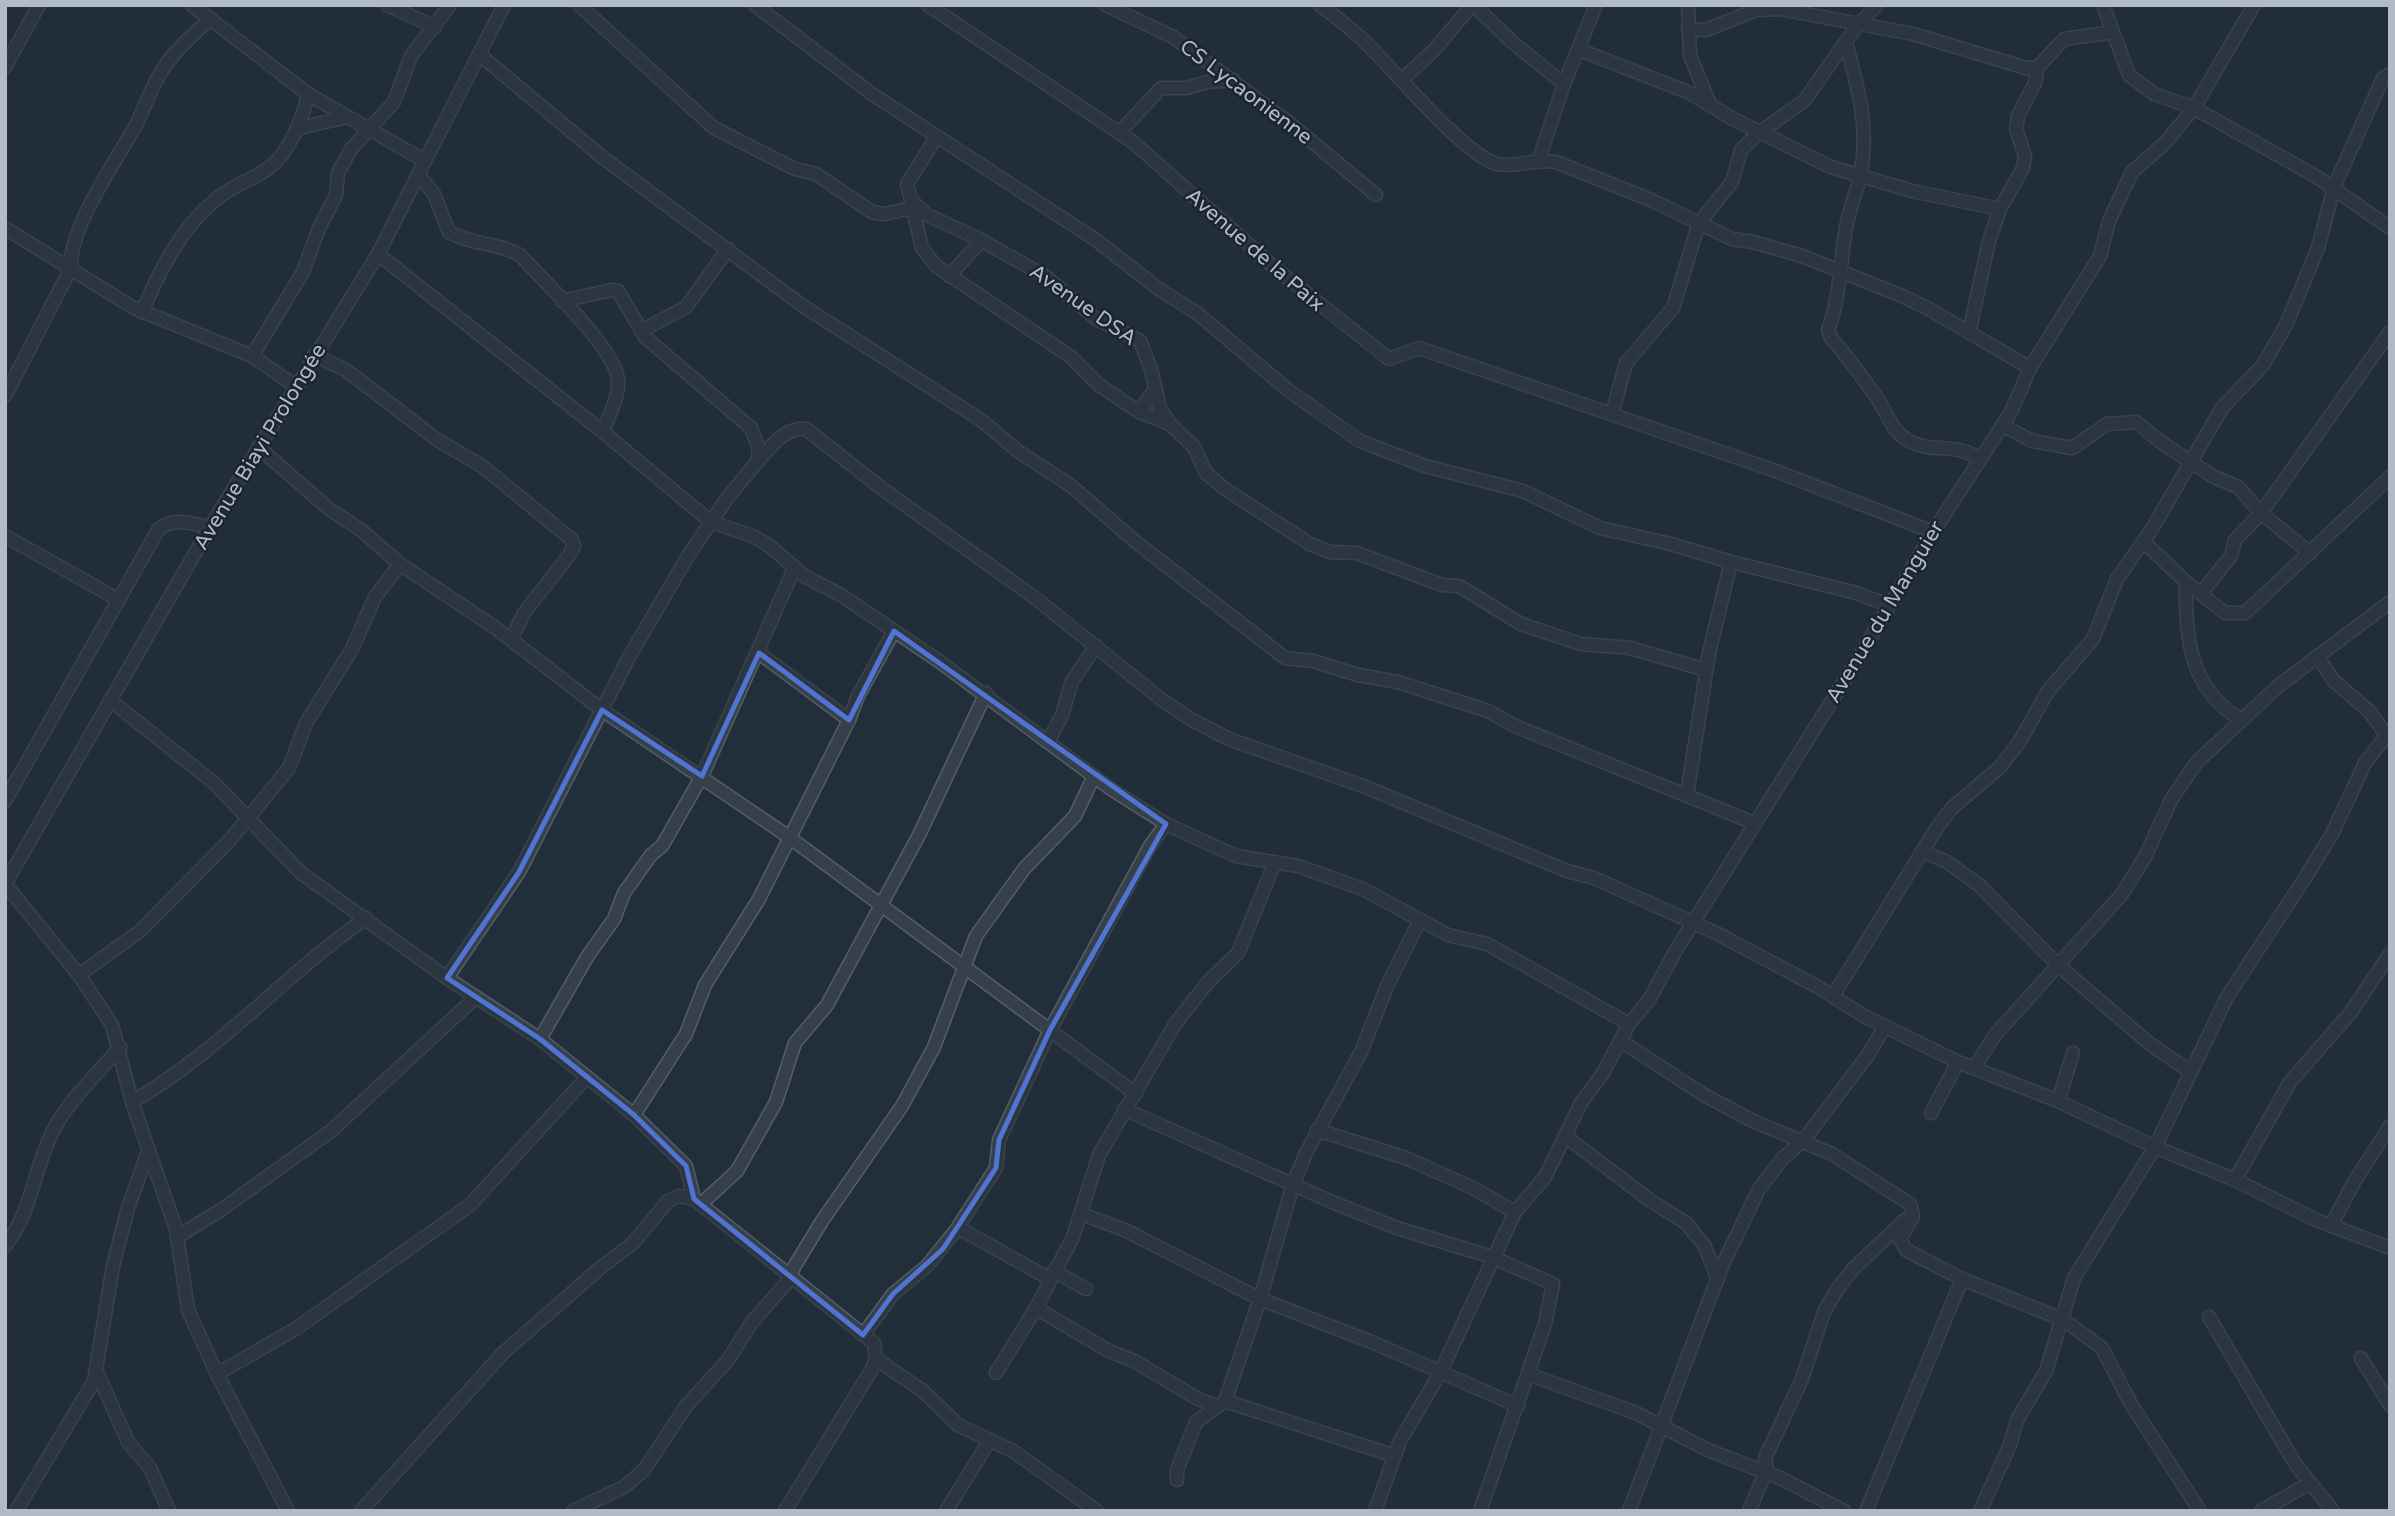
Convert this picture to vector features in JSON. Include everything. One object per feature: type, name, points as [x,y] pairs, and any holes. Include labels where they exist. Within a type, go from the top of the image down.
[{"type":"street","points":[[5,67],[39,5]]},
{"type":"street","points":[[192,5],[308,94],[347,117],[369,126],[425,161]]},
{"type":"street","points":[[387,5],[435,27]]},
{"type":"street","points":[[252,356],[303,272],[319,228],[336,195],[338,173],[369,126],[394,102],[411,56],[450,5]]},
{"type":"street","name":"Avenue Biayi Prolongée","points":[[5,884],[258,447],[378,254],[504,5]]},
{"type":"street","points":[[579,5],[714,128],[795,169],[816,174],[872,212],[884,214],[911,204]]},
{"type":"street","points":[[755,5],[872,94],[1096,240],[1160,290],[1197,313],[1288,390],[1360,441],[1425,466],[1523,491],[1600,528],[1853,592],[1889,605]]},
{"type":"street","name":"Avenue de la Paix","points":[[928,5],[1155,159],[1178,183],[1275,268],[1379,354],[1393,360],[1419,348],[1776,471],[1933,532]]},
{"type":"street","name":"CS Lycaonienne","points":[[1106,5],[1173,37],[1233,80],[1376,195]]},
{"type":"street","points":[[1320,5],[1361,38],[1464,142],[1489,160],[1499,164],[1539,159],[1556,162],[1630,191],[1732,239],[1802,256],[1929,309],[2030,368]]},
{"type":"street","points":[[1402,80],[1434,50],[1473,5],[1564,84]]},
{"type":"street","points":[[1539,159],[1564,84],[1596,5]]},
{"type":"street","points":[[1688,5],[1690,56],[1710,104]]},
{"type":"street","points":[[1612,414],[1626,363],[1673,309],[1699,223],[1732,182],[1741,150],[1804,101],[1877,5]]},
{"type":"street","points":[[2103,5],[2129,75],[2135,82],[2154,94],[2194,108],[2334,187],[2390,228]]},
{"type":"street","name":"Avenue du Manguier","points":[[1376,1511],[1407,1426],[1440,1373],[1515,1212],[1545,1177],[1581,1103],[1603,1073],[1629,1024],[1649,1000],[1676,950],[1694,925],[1933,532],[2002,425],[2030,368],[2100,256],[2109,221],[2132,172],[2157,150],[2194,108],[2254,5]]},
{"type":"street","points":[[1688,29],[1706,30],[1756,10],[1780,9],[1859,26],[1913,34],[2003,63],[2036,68]]},
{"type":"street","points":[[5,397],[71,268],[74,244],[91,203],[166,65],[209,19]]},
{"type":"street","points":[[1969,333],[1989,241],[2000,209],[2023,168],[2025,156],[2016,129],[2018,116],[2035,83],[2036,68],[2064,39],[2113,32]]},
{"type":"street","points":[[1846,43],[1863,112],[1865,143],[1845,232],[1842,274],[1828,330],[1831,338],[1878,400],[1897,433],[1926,447],[1942,446],[1966,450],[1980,459]]},
{"type":"street","points":[[1580,50],[1690,93],[1830,167],[1912,191],[2000,209]]},
{"type":"street","points":[[479,54],[602,157],[846,336],[981,420],[1018,452],[1070,485],[1136,542],[1285,658],[1321,662],[1465,704],[1754,823]]},
{"type":"street","points":[[1833,996],[1922,850],[1952,808],[1985,783],[2020,741],[2048,691],[2092,639],[2117,579],[2144,542],[2231,396],[2263,365],[2286,325],[2318,248],[2334,187],[2388,77]]},
{"type":"street","points":[[1119,133],[1161,88],[1187,88],[1207,82],[1233,80]]},
{"type":"street","points":[[142,312],[160,271],[182,236],[214,200],[268,169],[299,128],[308,94]]},
{"type":"street","points":[[299,128],[329,124],[347,117]]},
{"type":"street","points":[[937,136],[908,184],[922,248],[936,266],[1082,364],[1099,385],[1139,412],[1170,424]]},
{"type":"street","points":[[418,174],[434,194],[449,232],[466,240],[503,246],[520,255],[611,358],[618,378],[618,391],[603,432]]},
{"type":"street","name":"Avenue DSA","points":[[911,204],[927,215],[982,240],[1045,276],[1095,318],[1140,341],[1152,369],[1160,409],[1170,424],[1194,447],[1214,481],[1310,544],[1330,552],[1357,553],[1442,585],[1460,586],[1521,624],[1570,640],[1598,647],[1630,648],[1706,670]]},
{"type":"street","points":[[5,228],[71,268],[87,282],[142,312],[252,356],[295,386]]},
{"type":"street","points":[[949,275],[982,240]]},
{"type":"street","points":[[641,331],[686,307],[728,249]]},
{"type":"street","points":[[378,254],[603,432],[711,522],[753,536],[771,547],[794,569],[841,595],[986,693],[1094,776],[1166,824],[1224,852],[1298,866],[1363,889],[1448,935],[1487,944],[1629,1024]]},
{"type":"street","points":[[562,301],[618,291],[641,331],[751,428],[760,449],[757,461]]},
{"type":"street","points":[[2202,592],[2231,556],[2235,540],[2261,513],[2390,332]]},
{"type":"street","points":[[314,355],[346,370],[436,439],[482,466],[571,539],[574,546],[570,554],[524,613],[511,640]]},
{"type":"street","points":[[1139,412],[1155,389]]},
{"type":"street","points":[[2002,425],[2032,441],[2072,448],[2107,424],[2136,422],[2162,443],[2192,460],[2214,477],[2238,487],[2261,513],[2310,554]]},
{"type":"street","points":[[447,978],[519,872],[629,657],[711,522],[757,461],[791,430],[807,429],[880,487],[1034,597],[1162,700],[1229,739],[1363,786],[1567,871],[1594,877],[1716,933],[1885,1026],[1958,1062],[2058,1101],[2331,1226],[2390,1248]]},
{"type":"street","points":[[258,447],[329,509],[361,530],[400,564],[511,640],[602,710],[789,837],[1136,1094]]},
{"type":"street","points":[[2144,542],[2186,582],[2202,592],[2225,613],[2245,613],[2390,477]]},
{"type":"street","points":[[5,801],[151,542],[165,524],[178,521],[211,527]]},
{"type":"street","points":[[5,536],[119,600]]},
{"type":"street","points":[[1687,795],[1706,670],[1720,598],[1731,562]]},
{"type":"street","points":[[79,975],[140,931],[230,840],[289,768],[306,723],[352,649],[375,597],[400,564]]},
{"type":"street","points":[[540,1039],[587,957],[614,919],[624,893],[651,855],[662,846],[702,776],[759,653],[794,569]]},
{"type":"street","points":[[2186,582],[2186,639],[2210,696],[2242,720]]},
{"type":"street","points":[[1974,1068],[1994,1035],[2122,894],[2146,857],[2171,800],[2196,763],[2317,656],[2390,602]]},
{"type":"street","points":[[634,1115],[643,1098],[659,1080],[664,1066],[686,1034],[692,1010],[758,899],[849,720],[858,696],[894,631]]},
{"type":"street","points":[[1048,742],[1062,715],[1072,681],[1096,646]]},
{"type":"street","points":[[759,653],[849,720]]},
{"type":"street","points":[[1980,1511],[2010,1445],[2017,1420],[2046,1371],[2064,1320],[2067,1295],[2086,1253],[2155,1147],[2227,997],[2332,834],[2365,763],[2386,731],[2369,711],[2334,681],[2317,656]]},
{"type":"street","points":[[697,1202],[737,1171],[776,1102],[795,1043],[827,1005],[919,835],[986,693]]},
{"type":"street","points":[[110,700],[214,783],[301,873],[447,978],[540,1039],[634,1115],[686,1166],[697,1202]]},
{"type":"street","points":[[573,1511],[624,1487],[644,1470],[686,1406],[728,1360],[752,1322],[790,1279],[794,1267],[821,1221],[902,1106],[934,1047],[963,964],[976,936],[1024,869],[1074,816],[1094,776]]},
{"type":"street","points":[[863,1335],[893,1294],[935,1257],[996,1168],[999,1140],[1050,1030],[1150,846],[1166,824]]},
{"type":"street","points":[[1922,850],[1947,862],[1979,886],[2059,965],[2150,1044],[2191,1072]]},
{"type":"street","points":[[996,1373],[1037,1308],[1082,1214],[1099,1155],[1124,1109],[1136,1094],[1175,1024],[1208,982],[1238,953],[1275,862]]},
{"type":"street","points":[[5,884],[79,975],[112,1025],[120,1046],[132,1102],[177,1237],[188,1310],[217,1374],[288,1511]]},
{"type":"street","points":[[132,1102],[169,1081],[210,1050],[329,944],[366,918]]},
{"type":"street","points":[[1177,1480],[1177,1471],[1196,1422],[1221,1403],[1260,1299],[1293,1184],[1317,1130],[1359,1056],[1387,986],[1420,920]]},
{"type":"street","points":[[2235,1180],[2290,1082],[2351,1012],[2390,954]]},
{"type":"street","points":[[177,1237],[221,1210],[331,1132],[476,998]]},
{"type":"street","points":[[1629,1511],[1718,1279],[1759,1189],[1783,1158],[1803,1141],[1868,1055],[1885,1026]]},
{"type":"street","points":[[1621,1041],[1704,1096],[1753,1121],[1803,1141],[1860,1171],[1910,1204],[1913,1212],[1900,1239],[1904,1248],[1962,1279],[2064,1320],[2104,1351],[2131,1404],[2200,1511]]},
{"type":"street","points":[[5,1246],[22,1222],[56,1125],[120,1046]]},
{"type":"street","points":[[2058,1101],[2073,1053]]},
{"type":"street","points":[[1931,1113],[1958,1062]]},
{"type":"street","points":[[217,1374],[297,1328],[470,1205],[587,1077]]},
{"type":"street","points":[[1124,1109],[1397,1228],[1492,1257],[1553,1283],[1545,1324],[1480,1511]]},
{"type":"street","points":[[2331,1226],[2354,1182],[2390,1126]]},
{"type":"street","points":[[1317,1130],[1406,1158],[1473,1188],[1515,1212]]},
{"type":"street","points":[[1565,1136],[1651,1201],[1686,1223],[1704,1245],[1718,1279]]},
{"type":"street","points":[[16,1511],[97,1372],[113,1266],[128,1208],[149,1149]]},
{"type":"street","points":[[361,1511],[503,1353],[600,1268],[632,1244],[668,1201],[679,1196],[697,1202],[877,1349],[876,1359],[785,1511]]},
{"type":"street","points":[[1749,1511],[1766,1472],[1765,1458],[1802,1379],[1824,1312],[1853,1269],[1913,1212]]},
{"type":"street","points":[[1082,1214],[1127,1231],[1260,1299],[1518,1406]]},
{"type":"street","points":[[956,1230],[964,1231],[1086,1289]]},
{"type":"street","points":[[1866,1511],[1962,1279]]},
{"type":"street","points":[[1037,1308],[1198,1399],[1221,1403],[1395,1456]]},
{"type":"street","points":[[2209,1317],[2310,1483],[2333,1511]]},
{"type":"street","points":[[2361,1358],[2390,1405]]},
{"type":"street","points":[[876,1359],[923,1391],[958,1425],[1013,1451],[1097,1511]]},
{"type":"street","points":[[97,1372],[128,1441],[150,1468],[170,1511]]},
{"type":"street","points":[[1528,1374],[1594,1396],[1718,1454],[1766,1472],[1844,1511]]},
{"type":"street","points":[[946,1511],[990,1440]]},
{"type":"street","points":[[2261,1511],[2310,1483]]},
{"type":"highlighted area","points":[[894,631],[1166,824],[1050,1030],[999,1140],[996,1168],[943,1249],[893,1294],[863,1335],[694,1199],[686,1166],[634,1115],[540,1039],[447,978],[519,872],[602,710],[702,776],[759,653],[849,720]]}]
